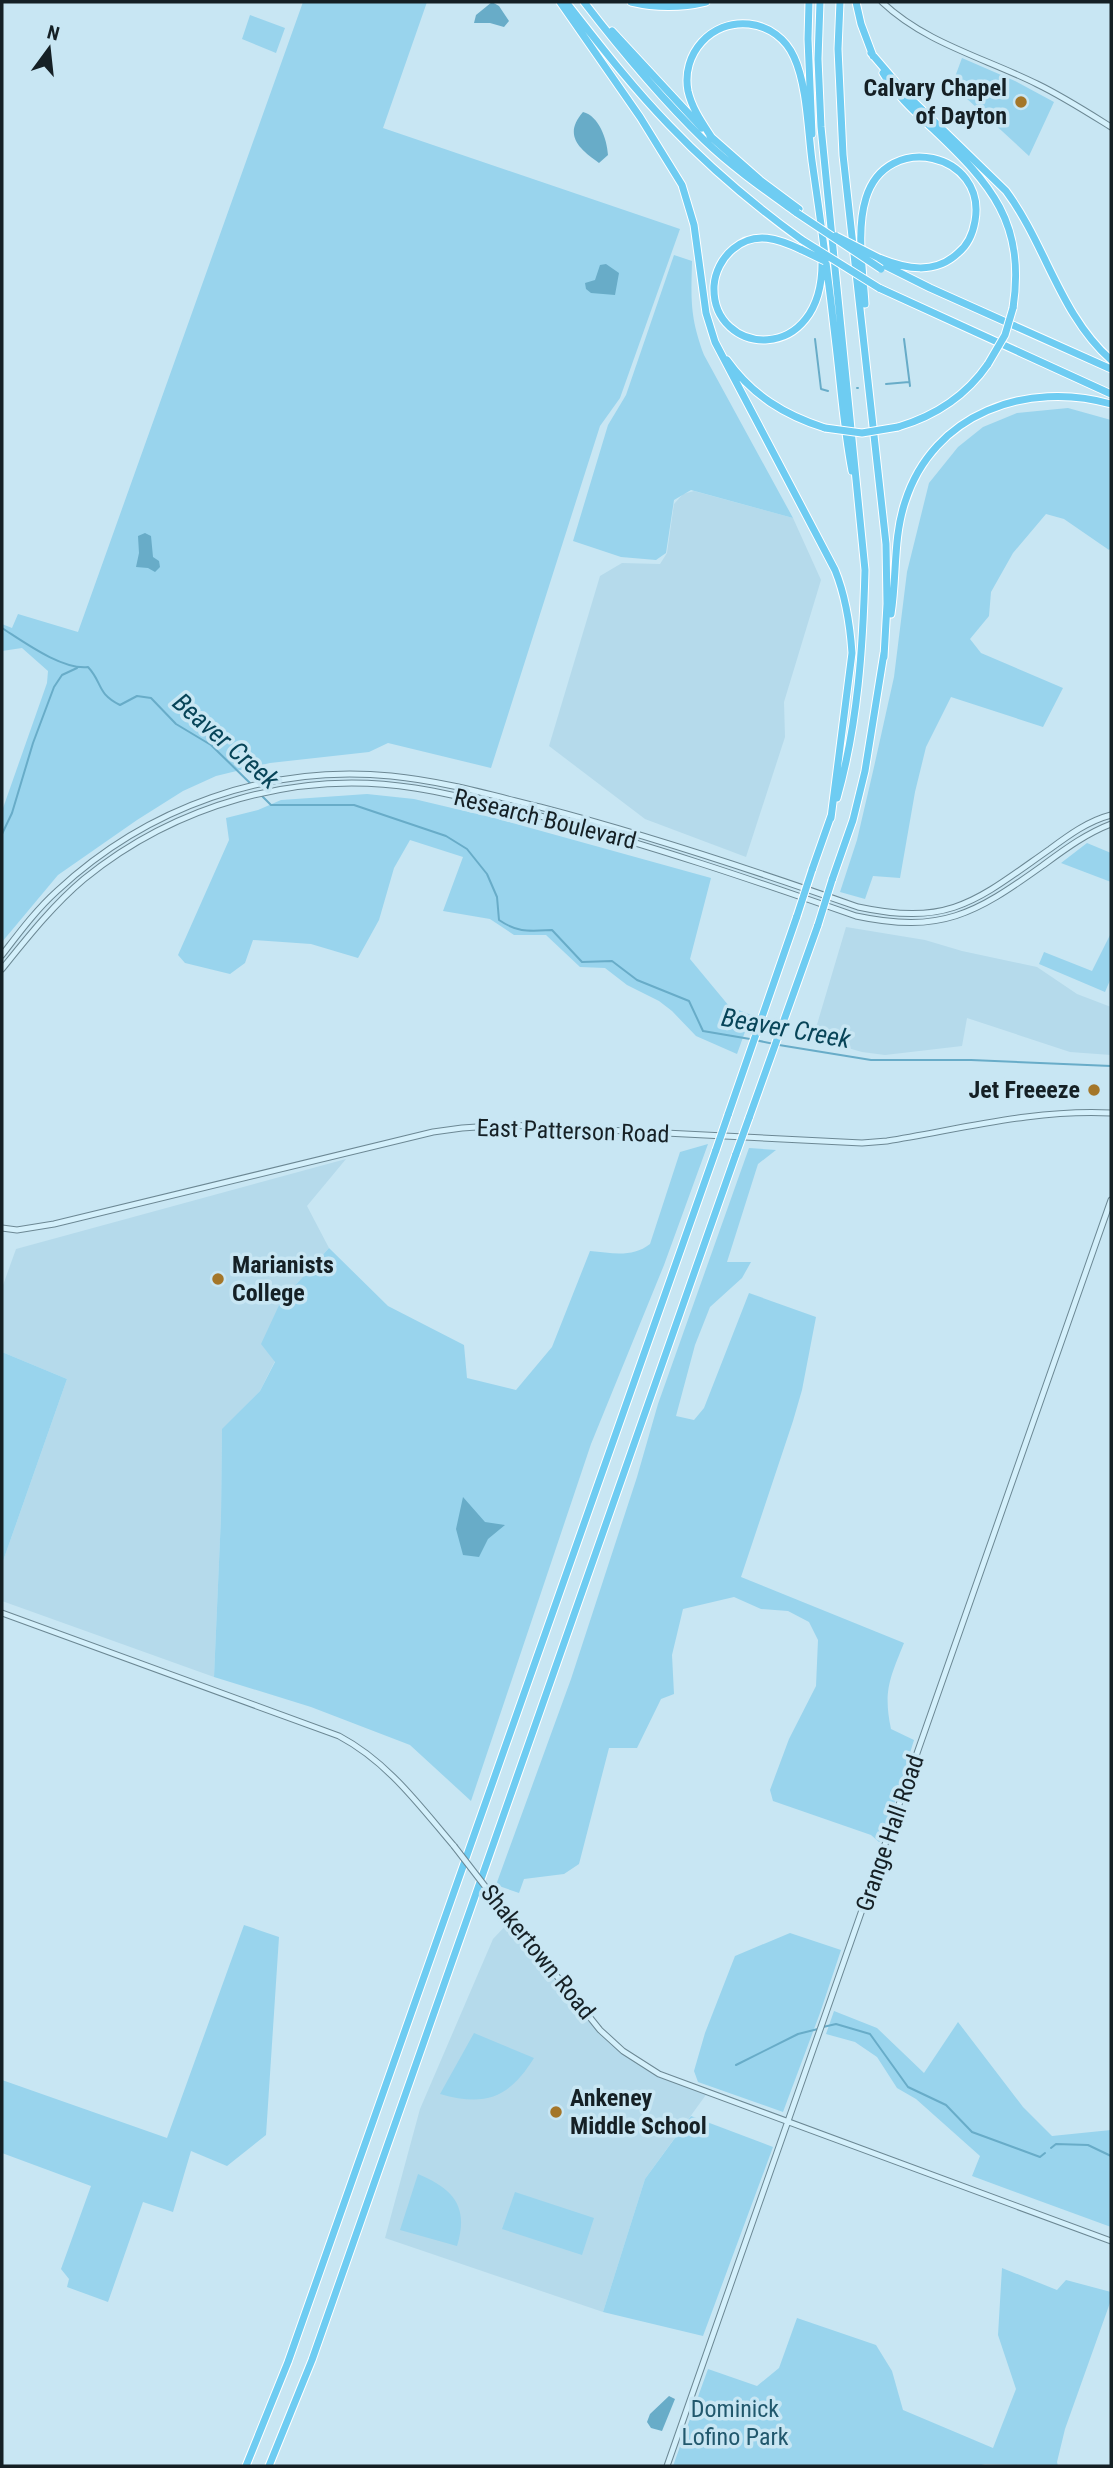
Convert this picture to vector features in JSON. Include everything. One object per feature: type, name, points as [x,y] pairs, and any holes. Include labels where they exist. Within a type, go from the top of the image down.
[{"type":"highway","points":[[560,2],[640,117],[682,186],[694,225],[705,304],[717,349],[835,570],[848,609],[851,665],[831,818]]},
{"type":"highway","points":[[565,2],[641,95],[740,192],[802,240],[879,288]]},
{"type":"highway","points":[[585,2],[712,138],[798,211],[879,263],[931,268],[960,252],[973,231],[976,208],[972,191],[958,171],[937,159],[911,157],[883,170],[869,190],[862,226],[866,357]]},
{"type":"highway","points":[[585,2],[630,61],[705,141],[752,181],[879,263],[953,304],[1111,371]]},
{"type":"highway","points":[[631,2],[672,7],[706,2]]},
{"type":"highway","points":[[809,2],[814,177]]},
{"type":"highway","points":[[246,2466],[293,2349],[716,1150],[840,788],[858,692],[865,570],[821,127],[818,59],[820,2]]},
{"type":"highway","points":[[840,2],[838,49],[843,155],[886,544],[884,657]]},
{"type":"highway","points":[[705,304],[719,346],[747,385],[782,411],[825,428],[862,433],[898,427],[924,418],[948,404],[972,384],[1005,335],[1013,308],[1015,257],[1009,231],[998,204],[978,173],[899,95],[871,53],[856,2]]},
{"type":"highway","points":[[712,138],[694,110],[688,92],[687,75],[692,55],[704,39],[720,29],[740,24],[762,27],[775,33],[786,44],[798,66],[821,214],[848,453],[861,515]]},
{"type":"highway","points":[[871,53],[907,95],[1006,191],[1019,210],[1075,317],[1088,337],[1111,360]]},
{"type":"highway","points":[[821,214],[821,283],[813,310],[805,322],[792,333],[770,340],[747,336],[728,324],[719,310],[714,289],[719,266],[732,249],[746,241],[768,237],[803,250],[879,288],[1111,394]]},
{"type":"highway","points":[[269,2466],[312,2360],[853,820],[865,771],[884,657],[901,515],[916,477],[939,445],[974,417],[1016,400],[1059,395],[1111,404]]},
{"type":"street","points":[[882,2],[900,19],[923,33],[1038,85],[1111,127]]},
{"type":"street","name":"Research Boulevard","points":[[2,955],[49,899],[95,858],[148,824],[191,803],[270,781],[353,773],[434,782],[610,825],[858,907],[888,913],[920,914],[963,906],[989,892],[1077,829],[1111,815]]},
{"type":"street","name":"Research Boulevard","points":[[2,969],[64,898],[113,856],[176,821],[211,807],[277,790],[317,784],[364,783],[414,788],[478,801],[645,845],[856,916],[888,923],[915,924],[939,920],[983,905],[1080,838],[1111,824]]},
{"type":"street","name":"East Patterson Road","points":[[2,1228],[17,1230],[54,1224],[309,1161],[462,1128],[507,1125],[862,1143],[1038,1114],[1111,1113]]},
{"type":"street","name":"Grange Hall Road","points":[[667,2466],[1111,1200]]},
{"type":"street","name":"Shakertown Road","points":[[2,1613],[339,1736],[362,1748],[387,1769],[454,1846],[600,2029],[623,2051],[659,2074],[1111,2241]]},
{"type":"shaded area","points":[[492,2],[499,6],[509,21],[504,27],[490,23],[474,23],[476,15]]},
{"type":"shaded area","points":[[583,112],[594,118],[604,135],[608,155],[599,163],[580,147],[574,135],[577,120]]},
{"type":"shaded area","points":[[606,264],[619,273],[615,295],[591,293],[586,289],[585,283],[595,280],[600,265]]},
{"type":"shaded area","points":[[694,491],[793,518],[821,580],[784,702],[785,737],[746,857],[645,819],[549,746],[600,576],[622,563],[660,564],[667,553],[674,504],[683,494]]},
{"type":"shaded area","points":[[145,533],[151,536],[153,557],[159,561],[160,567],[155,572],[136,567],[138,536]]},
{"type":"shaded area","points":[[846,927],[925,940],[1037,967],[1077,994],[1111,1007],[1111,1055],[1070,1052],[967,1018],[962,1046],[885,1055],[862,1052],[813,1038]]},
{"type":"shaded area","points":[[346,1159],[307,1206],[329,1248],[281,1301],[275,1361],[260,1391],[222,1430],[214,1677],[2,1601],[2,1564],[67,1379],[2,1352],[2,1288],[16,1249]]},
{"type":"shaded area","points":[[463,1497],[485,1522],[505,1525],[488,1539],[479,1557],[463,1555],[456,1529]]},
{"type":"shaded area","name":"Ankeney Middle School","points":[[512,1919],[600,2029],[623,2051],[659,2074],[708,2092],[645,2179],[603,2312],[385,2238],[420,2109],[493,1939]]},
{"type":"shaded area","points":[[669,2396],[675,2399],[662,2431],[651,2428],[647,2422],[650,2414]]},
{"type":"green space","points":[[303,2],[427,2],[383,128],[680,229],[620,398],[600,426],[491,768],[388,743],[369,752],[270,763],[216,776],[183,791],[58,875],[2,942],[2,811],[47,683],[48,671],[22,648],[2,651],[2,624],[12,628],[18,614],[78,632]]},
{"type":"green space","points":[[250,15],[285,28],[276,53],[242,39]]},
{"type":"green space","points":[[962,58],[1015,81],[1054,102],[1029,156],[952,85]]},
{"type":"green space","points":[[674,255],[692,261],[692,309],[704,355],[793,518],[691,490],[674,500],[666,553],[656,560],[621,557],[573,541],[608,425],[626,395]]},
{"type":"green space","points":[[1068,408],[1111,420],[1111,548],[1109,550],[1064,519],[1046,514],[1013,553],[991,592],[989,616],[970,639],[981,653],[1063,688],[1043,727],[951,697],[926,747],[900,878],[873,876],[865,899],[840,892],[857,840],[894,677],[907,572],[929,483],[958,447],[983,427],[1017,413]]},
{"type":"green space","points":[[367,794],[414,799],[494,818],[711,878],[690,959],[729,1006],[751,1015],[737,1054],[696,1036],[659,1001],[627,985],[605,968],[580,967],[546,935],[514,935],[490,919],[443,911],[463,857],[410,840],[394,868],[379,920],[358,958],[311,944],[253,940],[245,963],[230,974],[185,963],[178,955],[229,840],[226,818],[258,810],[281,800]]},
{"type":"green space","points":[[1087,843],[1111,853],[1111,882],[1061,863]]},
{"type":"green space","points":[[1111,933],[1111,978],[1105,992],[1039,964],[1044,952],[1092,971]]},
{"type":"green space","points":[[708,1144],[664,1265],[591,1444],[471,1801],[410,1745],[311,1707],[214,1677],[222,1429],[260,1391],[275,1362],[261,1344],[281,1301],[329,1248],[388,1306],[464,1345],[467,1378],[516,1390],[552,1347],[590,1251],[629,1253],[650,1244],[680,1152]]},
{"type":"green space","points":[[749,1148],[776,1150],[758,1164],[727,1262],[751,1262],[742,1278],[710,1307],[695,1345],[676,1416],[694,1420],[704,1408],[749,1293],[816,1317],[802,1390],[741,1577],[904,1643],[889,1685],[889,1716],[891,1729],[914,1740],[884,1837],[879,1842],[871,1835],[773,1801],[770,1790],[789,1739],[816,1686],[818,1640],[809,1622],[788,1611],[761,1609],[734,1597],[683,1609],[672,1655],[674,1694],[661,1699],[637,1748],[609,1748],[579,1864],[564,1874],[524,1879],[519,1893],[496,1885],[571,1679],[658,1404]]},
{"type":"green space","points":[[2,1352],[67,1379],[2,1564]]},
{"type":"green space","points":[[244,1925],[279,1937],[266,2135],[227,2166],[191,2151],[173,2212],[143,2202],[108,2302],[67,2287],[69,2279],[61,2269],[91,2186],[2,2153],[2,2080],[167,2138]]},
{"type":"green space","points":[[790,1933],[841,1950],[783,2112],[698,2082],[694,2071],[705,2033],[735,1956]]},
{"type":"green space","points":[[834,2011],[877,2028],[924,2073],[958,2022],[1023,2107],[1052,2136],[1111,2130],[1111,2227],[972,2176],[980,2156],[916,2099],[897,2088],[877,2057],[855,2042],[826,2034]]},
{"type":"green space","points":[[474,2033],[534,2058],[515,2082],[495,2096],[471,2099],[440,2094]]},
{"type":"green space","points":[[691,2116],[773,2147],[703,2336],[603,2312],[645,2179]]},
{"type":"green space","points":[[418,2174],[441,2186],[456,2201],[461,2220],[457,2246],[400,2230]]},
{"type":"green space","points":[[515,2192],[594,2218],[582,2255],[502,2229]]},
{"type":"green space","name":"Dominick Lofino Park","points":[[1002,2268],[1057,2290],[1066,2280],[1111,2292],[1111,2300],[1065,2429],[1058,2466],[673,2466],[708,2369],[757,2386],[779,2368],[797,2318],[876,2345],[892,2371],[903,2410],[993,2448],[1016,2389],[998,2335]]},
{"type":"waterway","points":[[815,339],[821,389],[828,391]]},
{"type":"waterway","points":[[904,339],[910,386]]},
{"type":"waterway","points":[[886,384],[909,382]]},
{"type":"waterway","name":"Beaver Creek","points":[[2,628],[55,660],[88,667],[103,692],[120,705],[137,696],[151,698],[176,724],[211,745],[251,784]]},
{"type":"waterway","points":[[2,834],[12,813],[33,743],[54,687],[62,675],[77,668]]},
{"type":"waterway","name":"Beaver Creek","points":[[262,796],[271,805],[354,805],[446,836],[467,849],[487,874],[497,897],[499,920],[518,929],[552,930],[582,962],[612,961],[637,980],[689,1001],[703,1031],[750,1039]]},
{"type":"waterway","name":"Beaver Creek","points":[[755,1040],[774,1044]]},
{"type":"waterway","name":"Beaver Creek","points":[[779,1045],[871,1060],[971,1060],[1111,1066]]},
{"type":"waterway","points":[[823,2027],[836,2024],[870,2034],[908,2087],[946,2105],[972,2132],[1040,2157],[1045,2153]]},
{"type":"waterway","points":[[736,2065],[798,2034],[818,2029]]},
{"type":"waterway","points":[[1051,2148],[1056,2144],[1088,2145],[1111,2156]]},
{"type":"place","name":"Calvary Chapel of Dayton","points":[[1021,102]]},
{"type":"place","name":"Jet Freeeze","points":[[1094,1090]]},
{"type":"place","name":"Marianists College","points":[[218,1279]]},
{"type":"place","name":"Ankeney Middle School","points":[[556,2112]]}]
